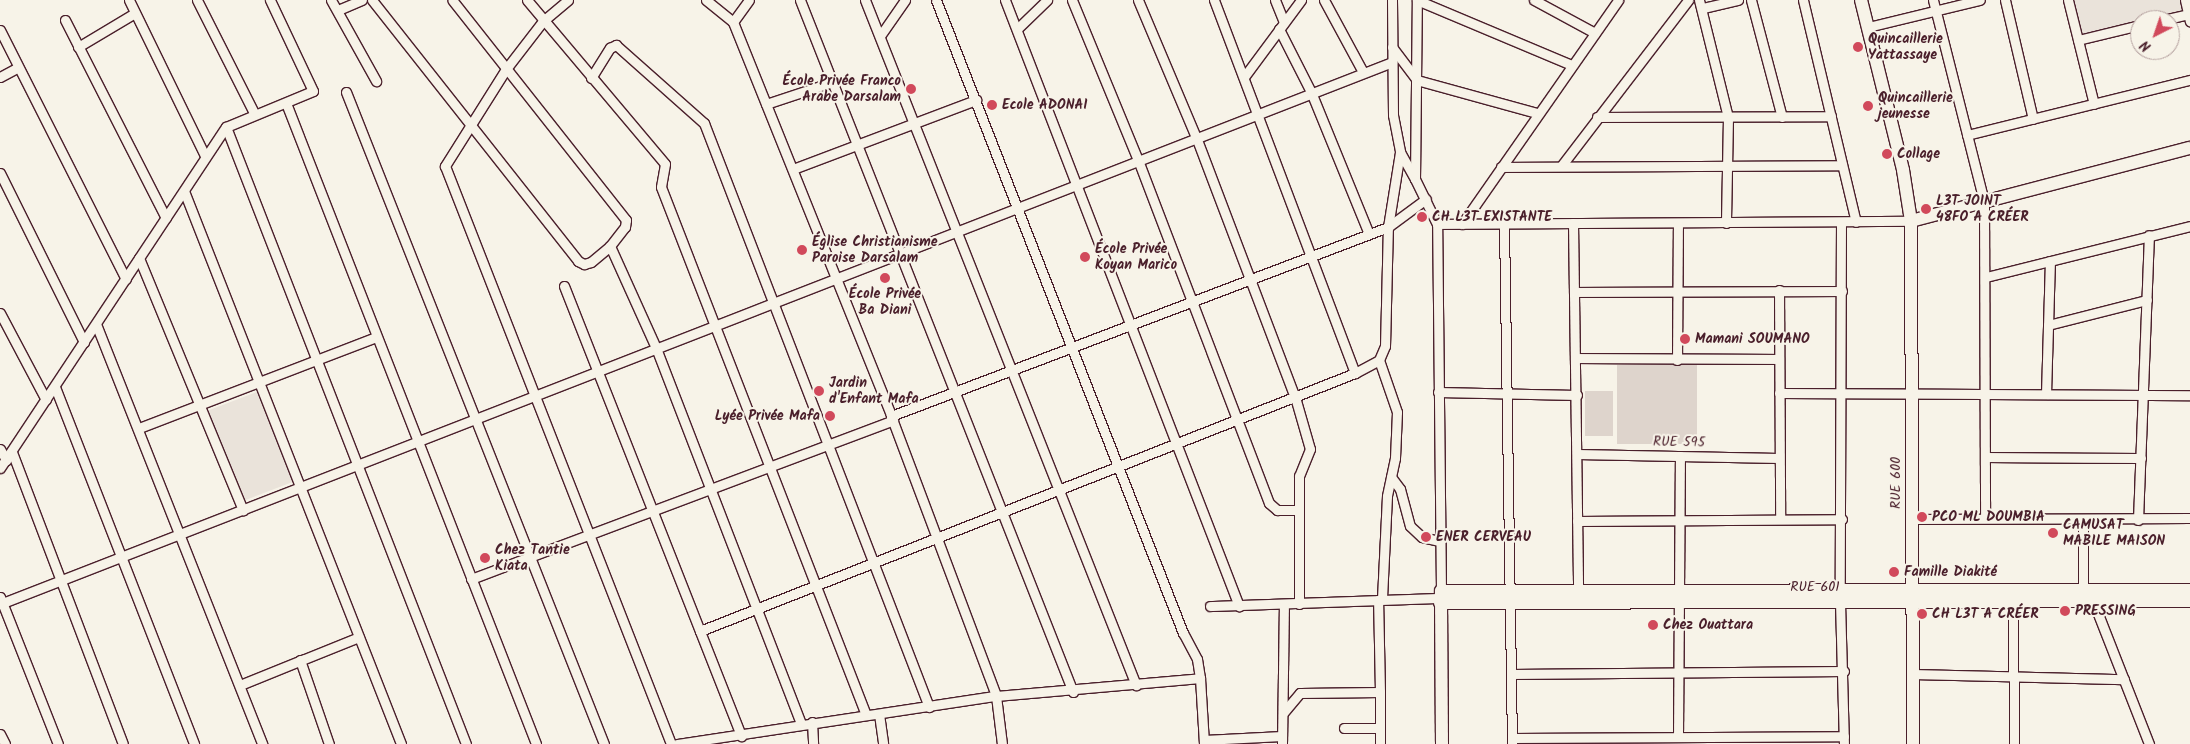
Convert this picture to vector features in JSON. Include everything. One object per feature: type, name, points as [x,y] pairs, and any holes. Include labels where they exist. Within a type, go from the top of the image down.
[{"type":"street","points":[[129,0],[205,156]]},
{"type":"street","points":[[197,0],[254,113]]},
{"type":"street","points":[[0,468],[226,127],[254,113],[286,103],[314,88],[270,0]]},
{"type":"street","points":[[331,0],[376,81]]},
{"type":"street","points":[[338,10],[362,0]]},
{"type":"street","points":[[372,0],[578,261],[584,264],[591,262],[610,246],[625,228],[626,220],[452,0]]},
{"type":"street","points":[[527,0],[590,78],[665,164],[661,187],[866,715]]},
{"type":"street","points":[[568,0],[543,21],[506,69],[445,166],[587,535],[671,744]]},
{"type":"street","points":[[706,0],[733,22],[793,169],[892,418],[996,696],[1002,744]]},
{"type":"street","points":[[733,22],[749,0]]},
{"type":"street","points":[[800,0],[1073,692]]},
{"type":"street","points":[[865,0],[1136,685]]},
{"type":"street","points":[[880,36],[906,0]]},
{"type":"street","points":[[936,0],[1183,633],[1197,659],[1204,742],[1282,740],[1284,605]]},
{"type":"street","points":[[1005,0],[1240,606]]},
{"type":"street","points":[[1017,29],[1047,0]]},
{"type":"street","points":[[1072,0],[1138,160],[1270,503],[1278,510],[1299,510]]},
{"type":"street","points":[[1138,0],[1196,137],[1295,397],[1310,449],[1298,476],[1299,604]]},
{"type":"street","points":[[1214,0],[1355,373]]},
{"type":"street","points":[[1275,0],[1282,25],[1369,234]]},
{"type":"street","points":[[1244,77],[1301,0]]},
{"type":"street","points":[[1324,0],[1363,72]]},
{"type":"street","points":[[1392,0],[1393,116],[1400,152],[1426,199],[1437,224],[1442,744]]},
{"type":"street","points":[[1415,179],[1417,0],[1572,65]]},
{"type":"street","points":[[1534,0],[1595,33]]},
{"type":"street","points":[[1462,224],[1537,113],[1618,0]]},
{"type":"street","points":[[1562,165],[1597,116],[1688,0]]},
{"type":"street","points":[[1726,223],[1728,117],[1701,4],[1738,0]]},
{"type":"street","points":[[1751,0],[1782,117]]},
{"type":"street","points":[[1804,0],[1856,222]]},
{"type":"street","name":"RUE 600","points":[[1861,0],[1903,170],[1911,221],[1910,394],[1913,744]]},
{"type":"street","points":[[1933,0],[1984,202],[1986,277],[1985,517]]},
{"type":"street","points":[[1868,27],[1980,0]]},
{"type":"street","points":[[2004,0],[2033,119]]},
{"type":"street","points":[[2068,0],[2094,104]]},
{"type":"street","points":[[2185,0],[2189,17]]},
{"type":"street","points":[[78,46],[135,13]]},
{"type":"street","points":[[65,20],[166,218]]},
{"type":"street","points":[[2078,40],[2130,28]]},
{"type":"street","points":[[0,30],[17,68],[126,279]]},
{"type":"street","points":[[590,78],[610,48],[616,45],[704,123],[929,707]]},
{"type":"street","points":[[1392,47],[1417,80],[1537,113]]},
{"type":"street","points":[[58,744],[1,602],[243,510],[1392,62]]},
{"type":"street","points":[[0,77],[17,68]]},
{"type":"street","points":[[1967,136],[2190,80]]},
{"type":"street","points":[[766,104],[832,82]]},
{"type":"street","points":[[346,92],[604,744]]},
{"type":"street","points":[[793,169],[976,100]]},
{"type":"street","points":[[286,103],[416,442],[536,744]]},
{"type":"street","points":[[1597,116],[1831,116]]},
{"type":"street","points":[[226,127],[466,744]]},
{"type":"street","points":[[1437,224],[1678,224],[1911,221],[2190,148]]},
{"type":"street","points":[[700,631],[1295,397],[1355,373],[1379,360],[1385,346],[1388,227],[1400,152]]},
{"type":"street","points":[[1501,168],[1562,165],[1842,165]]},
{"type":"street","points":[[0,173],[84,342]]},
{"type":"street","points":[[184,191],[401,744]]},
{"type":"street","points":[[470,579],[710,489],[1071,347],[1388,227],[1426,199]]},
{"type":"street","points":[[1504,224],[1512,741],[1577,741],[1678,736],[1779,740],[1844,740],[1844,671],[1840,596],[1842,519],[1841,222]]},
{"type":"street","points":[[1573,223],[1577,395],[1578,597]]},
{"type":"street","points":[[1676,360],[1678,224]]},
{"type":"street","points":[[1986,277],[2190,226]]},
{"type":"street","points":[[2138,520],[2149,235]]},
{"type":"street","points":[[610,246],[656,348],[801,724]]},
{"type":"street","points":[[140,258],[243,510]]},
{"type":"street","points":[[2046,394],[2050,261]]},
{"type":"street","points":[[564,286],[744,739]]},
{"type":"street","points":[[1779,290],[1780,518]]},
{"type":"street","points":[[1575,292],[1842,291]]},
{"type":"street","points":[[2048,325],[2147,300]]},
{"type":"street","points":[[0,313],[46,400]]},
{"type":"street","points":[[96,324],[182,533],[262,744]]},
{"type":"street","points":[[139,428],[376,336]]},
{"type":"street","points":[[1576,358],[1676,360],[1779,359]]},
{"type":"street","points":[[1379,360],[1397,412],[1391,477],[1387,496],[1380,599],[1380,744]]},
{"type":"street","points":[[55,386],[194,744]]},
{"type":"street","points":[[1438,392],[1577,395]]},
{"type":"street","points":[[1779,393],[2190,395]]},
{"type":"street","points":[[0,449],[6,460]]},
{"type":"street","points":[[12,452],[123,744]]},
{"type":"street","name":"RUE 595","points":[[1577,454],[1779,458]]},
{"type":"street","points":[[1678,736],[1680,456]]},
{"type":"street","points":[[1985,457],[2141,458]]},
{"type":"street","points":[[1391,477],[1400,489],[1410,526],[1422,537],[1440,541]]},
{"type":"street","points":[[1911,519],[1985,517],[2138,520],[2190,518]]},
{"type":"street","points":[[1577,521],[1842,519]]},
{"type":"street","points":[[2083,519],[2083,590]]},
{"type":"street","name":"RUE 601","points":[[1440,598],[1912,596],[2083,590],[2190,590]]},
{"type":"street","name":"RUE 601","points":[[1912,596],[2013,601],[2190,601]]},
{"type":"street","points":[[1210,606],[1284,605],[1380,599],[1440,598]]},
{"type":"street","points":[[2013,601],[2014,744]]},
{"type":"street","points":[[2093,601],[2149,744]]},
{"type":"street","points":[[240,685],[359,637]]},
{"type":"street","points":[[300,660],[329,744]]},
{"type":"street","points":[[1511,674],[1679,674],[1844,671]]},
{"type":"street","points":[[1912,674],[2124,678]]},
{"type":"street","points":[[677,744],[744,739],[812,722],[929,707],[996,696],[1073,692],[1200,678]]},
{"type":"street","points":[[1283,713],[1300,693],[1380,692]]},
{"type":"street","points":[[879,714],[883,744]]},
{"type":"street","points":[[812,722],[813,744]]},
{"type":"street","points":[[1344,728],[1380,728]]},
{"type":"street","points":[[0,734],[5,744]]},
{"type":"shaded area","points":[[2071,0],[2190,0],[2190,11],[2180,13],[2180,10],[2130,10],[2130,25],[2080,37]]},
{"type":"shaded area","points":[[1617,365],[1697,365],[1697,444],[1617,444]]},
{"type":"shaded area","points":[[259,391],[294,482],[242,501],[208,411]]},
{"type":"shaded area","points":[[1585,391],[1613,391],[1613,436],[1585,436]]},
{"type":"place","name":"Quincaillerie Yattassaye","points":[[1858,47]]},
{"type":"place","name":"École Privée Franco Arabe Darsalam","points":[[911,89]]},
{"type":"place","name":"Ecole ADONAI","points":[[992,105]]},
{"type":"place","name":"Quincaillerie jeunesse","points":[[1868,106]]},
{"type":"place","name":"Collage","points":[[1887,154]]},
{"type":"place","name":"L3T JOINT 48FO A CRÉER","points":[[1926,209]]},
{"type":"place","name":"CH L3T EXISTANTE","points":[[1422,217]]},
{"type":"place","name":"Église Christianisme Paroise Darsalam","points":[[802,250]]},
{"type":"place","name":"École Privée Koyan Marico","points":[[1085,257]]},
{"type":"place","name":"École Privée Ba Diani","points":[[885,278]]},
{"type":"place","name":"Mamani SOUMANO","points":[[1685,339]]},
{"type":"place","name":"Jardin d'Enfant Mafa","points":[[819,391]]},
{"type":"place","name":"Lyée Privée Mafa","points":[[830,416]]},
{"type":"place","name":"PCO ML DOUMBIA","points":[[1922,517]]},
{"type":"place","name":"CAMUSAT MABILE MAISON","points":[[2053,533]]},
{"type":"place","name":"ENER CERVEAU","points":[[1426,537]]},
{"type":"place","name":"Chez Tantie Kiata","points":[[485,558]]},
{"type":"place","name":"Famille Diakité","points":[[1894,572]]},
{"type":"place","name":"PRESSING","points":[[2065,611]]},
{"type":"place","name":"CH L3T A CRÉER","points":[[1922,614]]},
{"type":"place","name":"Chez Ouattara","points":[[1653,625]]}]
